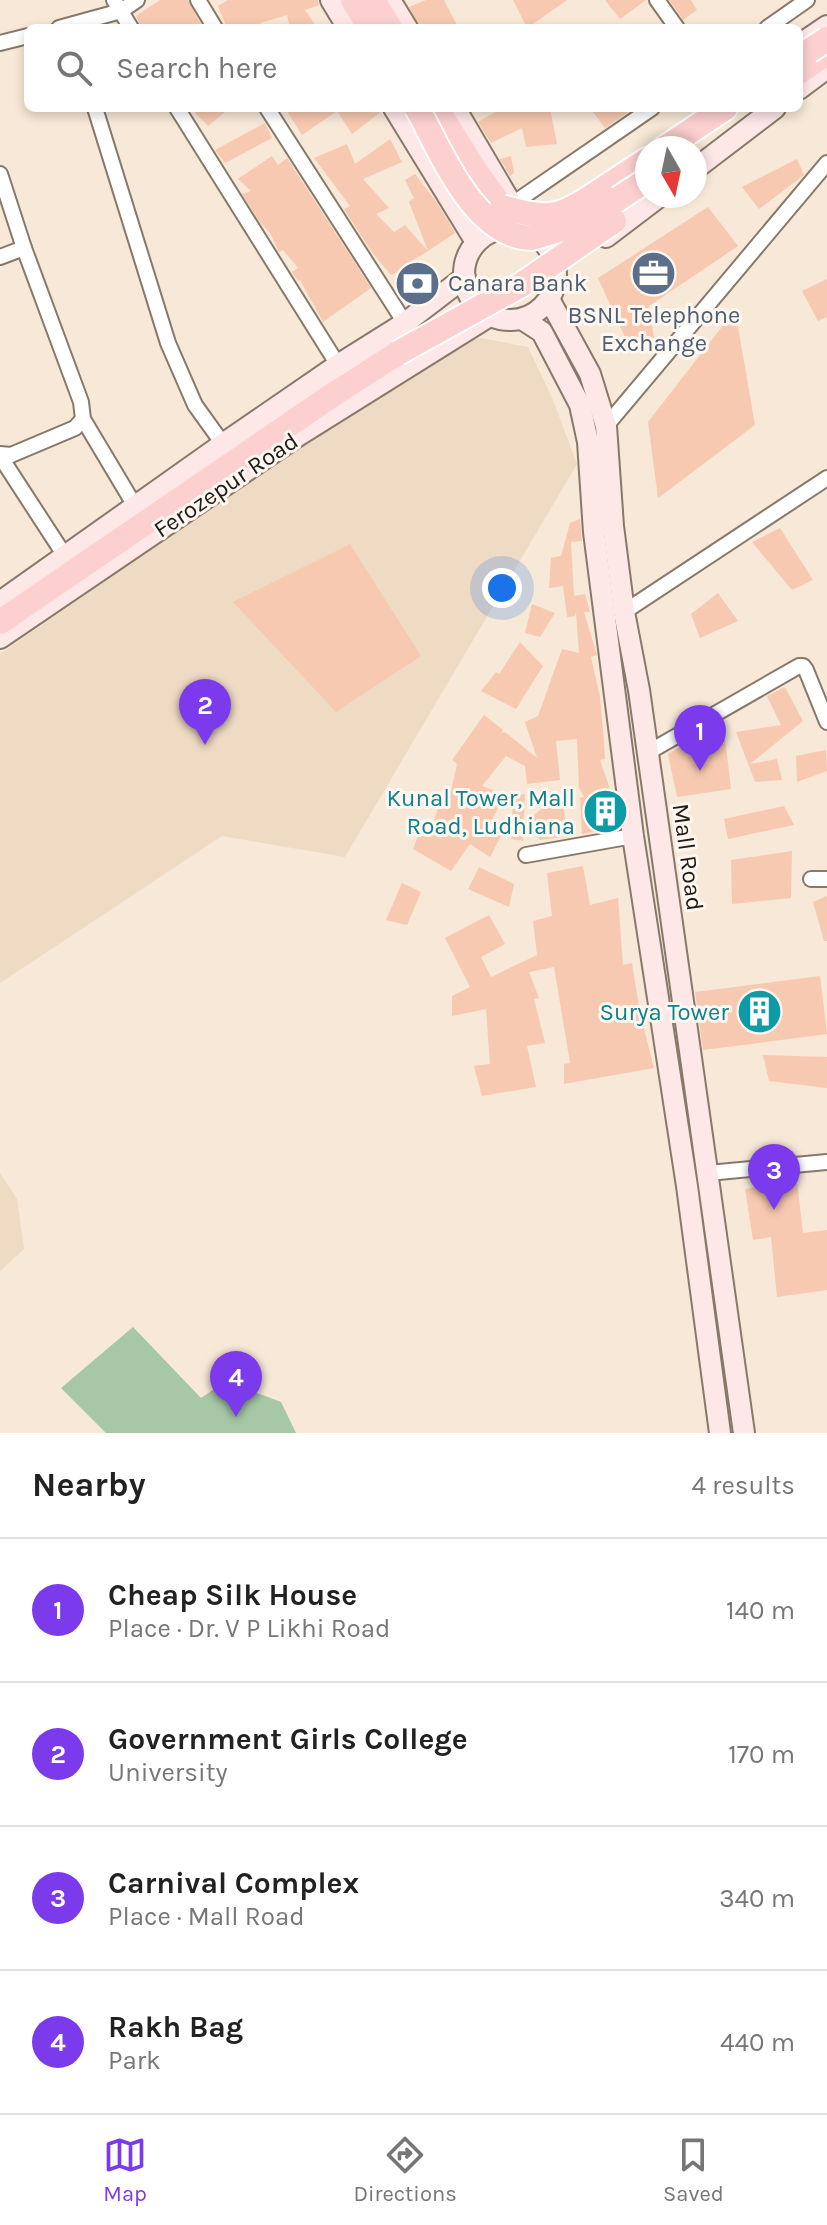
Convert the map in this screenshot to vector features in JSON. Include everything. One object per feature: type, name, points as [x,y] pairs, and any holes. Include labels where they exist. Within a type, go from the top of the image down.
[{"type":"main road","points":[[331,0],[346,24]]},
{"type":"main road","points":[[353,0],[368,24]]},
{"type":"main road","points":[[373,0],[388,24]]},
{"type":"main road","points":[[390,0],[405,24]]},
{"type":"main road","points":[[803,80],[816,51]]},
{"type":"main road","points":[[396,112],[476,242]]},
{"type":"main road","points":[[419,112],[467,199],[484,217],[518,230]]},
{"type":"main road","points":[[439,112],[484,183],[507,206],[525,213],[556,216],[635,168]]},
{"type":"main road","points":[[457,112],[524,238],[581,223],[635,188]]},
{"type":"main road","points":[[667,136],[700,112]]},
{"type":"main road","points":[[683,136],[719,112]]},
{"type":"main road","points":[[707,136],[741,112]]},
{"type":"main road","points":[[707,160],[770,112]]},
{"type":"main road","points":[[518,230],[635,158]]},
{"type":"main road","points":[[0,622],[321,402],[412,352],[521,285],[635,205]]},
{"type":"main road","points":[[557,275],[644,208]]},
{"type":"main road","points":[[503,228],[534,233],[546,243],[554,257],[557,275],[549,299],[536,312],[522,319],[509,320],[483,311],[472,300],[465,286],[464,270],[476,242],[503,228]]},
{"type":"main road","points":[[0,602],[223,444],[401,325],[465,277]]},
{"type":"main road","name":"Mall Road","points":[[549,299],[590,374],[606,426],[613,526],[624,612],[639,690],[744,1433]]},
{"type":"main road","name":"Ferozepur Road","points":[[0,638],[299,435],[412,352],[455,337],[491,315]]},
{"type":"main road","name":"Mall Road","points":[[522,319],[542,332],[580,405],[588,442],[594,532],[633,836],[687,1186],[720,1433]]},
{"type":"main road","points":[[401,325],[412,352]]},
{"type":"street","points":[[74,24],[117,5],[137,0]]},
{"type":"street","points":[[657,0],[674,24]]},
{"type":"street","points":[[773,24],[807,0]]},
{"type":"street","points":[[200,1],[213,24]]},
{"type":"street","points":[[117,5],[129,24]]},
{"type":"street","points":[[0,43],[24,37]]},
{"type":"street","points":[[96,112],[168,343],[195,405],[223,444]]},
{"type":"street","points":[[180,112],[338,365]]},
{"type":"street","points":[[269,112],[401,325]]},
{"type":"street","points":[[507,206],[646,112]]},
{"type":"street","points":[[606,426],[827,163]]},
{"type":"street","points":[[0,174],[81,402],[83,419],[135,506]]},
{"type":"street","points":[[0,257],[24,248]]},
{"type":"street","points":[[0,455],[11,455],[75,428],[83,419]]},
{"type":"street","points":[[0,455],[65,556]]},
{"type":"street","points":[[624,612],[827,478]]},
{"type":"street","points":[[647,753],[799,666],[806,670],[827,720]]},
{"type":"street","points":[[526,855],[633,836]]},
{"type":"street","points":[[811,879],[827,879]]},
{"type":"street","points":[[708,1173],[827,1162]]},
{"type":"shaded area","points":[[481,338],[528,347],[553,400],[577,464],[345,857],[222,836],[0,983],[0,654],[443,347]]},
{"type":"shaded area","points":[[0,1173],[17,1199],[24,1249],[0,1271]]},
{"type":"green space","points":[[133,1327],[201,1398],[226,1381],[281,1402],[296,1433],[106,1433],[61,1388]]},
{"type":"building","points":[[160,0],[188,0],[201,24],[139,24],[136,16]]},
{"type":"building","points":[[228,0],[318,0],[319,5],[305,10],[314,24],[289,24],[287,15],[261,24],[225,24],[218,6]]},
{"type":"building","points":[[426,0],[444,0],[456,24],[418,24],[409,7]]},
{"type":"building","points":[[513,0],[567,0],[533,24],[525,24]]},
{"type":"building","points":[[605,0],[646,0],[620,19]]},
{"type":"building","points":[[669,0],[691,0],[697,10],[683,20]]},
{"type":"building","points":[[197,112],[225,112],[208,126]]},
{"type":"building","points":[[288,112],[336,112],[302,135]]},
{"type":"building","points":[[338,112],[381,112],[352,134]]},
{"type":"building","points":[[495,112],[551,112],[557,144],[526,147],[522,128],[491,143],[478,122]]},
{"type":"building","points":[[593,112],[628,112],[605,128]]},
{"type":"building","points":[[265,123],[272,138],[225,163],[215,150]]},
{"type":"building","points":[[390,139],[402,162],[363,179],[389,208],[376,214],[394,232],[405,225],[428,251],[410,262],[412,265],[391,275],[344,209],[350,206],[314,158],[347,144],[355,164]]},
{"type":"building","points":[[272,156],[278,165],[287,158],[371,288],[323,322],[300,280],[292,272],[298,268],[283,250],[279,252],[270,233],[242,194],[251,191],[238,179]]},
{"type":"building","points":[[511,156],[514,173],[510,176],[500,159]]},
{"type":"building","points":[[797,159],[804,175],[759,209],[742,187]]},
{"type":"building","points":[[415,174],[455,233],[428,251],[409,202],[414,198],[405,180]]},
{"type":"building","points":[[707,208],[738,246],[649,306],[654,338],[629,346],[598,278]]},
{"type":"building","points":[[827,279],[827,317],[818,321],[802,291]]},
{"type":"building","points":[[735,310],[755,425],[658,498],[648,422]]},
{"type":"building","points":[[580,519],[582,541],[571,542],[574,596],[585,594],[590,612],[584,612],[597,655],[591,657],[600,697],[604,742],[605,759],[600,760],[617,818],[593,823],[595,832],[582,834],[580,798],[584,797],[579,788],[577,739],[556,741],[560,780],[527,784],[525,766],[506,756],[482,786],[505,795],[487,829],[501,836],[490,857],[470,844],[451,871],[413,849],[421,828],[430,834],[439,805],[447,809],[457,764],[452,760],[484,715],[503,730],[501,733],[505,732],[537,758],[525,722],[538,716],[562,649],[579,653],[576,612],[575,616],[567,617],[563,586],[549,588],[551,558],[561,556],[570,523]]},
{"type":"building","points":[[780,528],[813,580],[792,590],[752,542]]},
{"type":"building","points":[[350,544],[421,656],[336,712],[233,602]]},
{"type":"building","points":[[718,593],[738,621],[700,638],[691,614]]},
{"type":"building","points":[[532,604],[555,613],[540,637],[525,633]]},
{"type":"building","points":[[520,642],[543,666],[516,709],[481,691],[496,672],[499,674]]},
{"type":"building","points":[[785,687],[803,721],[750,764],[777,759],[782,780],[755,782],[736,732],[781,725],[767,696]]},
{"type":"building","points":[[723,721],[731,789],[677,797],[668,754]]},
{"type":"building","points":[[826,750],[827,771],[797,782],[796,756]]},
{"type":"building","points":[[525,794],[523,841],[511,839],[513,796]]},
{"type":"building","points":[[563,801],[567,836],[540,840],[530,818],[548,804]]},
{"type":"building","points":[[784,806],[794,825],[728,839],[724,819]]},
{"type":"building","points":[[792,851],[791,898],[732,904],[731,860]]},
{"type":"building","points":[[583,866],[590,905],[618,898],[623,965],[632,963],[640,1013],[654,1068],[564,1084],[564,1064],[570,1063],[554,967],[529,972],[539,998],[534,999],[545,1043],[527,1046],[536,1087],[482,1096],[474,1066],[490,1064],[486,1009],[452,1016],[452,996],[470,987],[445,938],[489,915],[505,944],[481,957],[491,977],[537,955],[533,921],[552,916],[547,873]]},
{"type":"building","points":[[479,867],[514,884],[509,907],[468,889]]},
{"type":"building","points":[[402,883],[421,892],[407,925],[386,920]]},
{"type":"building","points":[[827,896],[827,941],[824,941],[813,902]]},
{"type":"building","name":"Surya Tower","points":[[820,976],[827,1034],[703,1050],[695,992]]},
{"type":"building","points":[[763,1055],[827,1057],[827,1088],[769,1081]]},
{"type":"building","points":[[797,1181],[803,1233],[827,1230],[827,1290],[777,1297],[771,1237],[753,1240],[745,1189]]},
{"type":"place","name":"BSNL Telephone Exchange","points":[[654,273]]},
{"type":"place","name":"Canara Bank","points":[[417,283]]},
{"type":"place","name":"Government Girls College","points":[[205,745]]},
{"type":"place","name":"Cheap Silk House","points":[[700,771]]},
{"type":"place","name":"Kunal Tower, Mall Road, Ludhiana","points":[[606,812]]},
{"type":"place","name":"Surya Tower","points":[[760,1012]]},
{"type":"place","name":"Carnival Complex","points":[[774,1210]]},
{"type":"place","name":"Rakh Bag","points":[[236,1417]]}]
